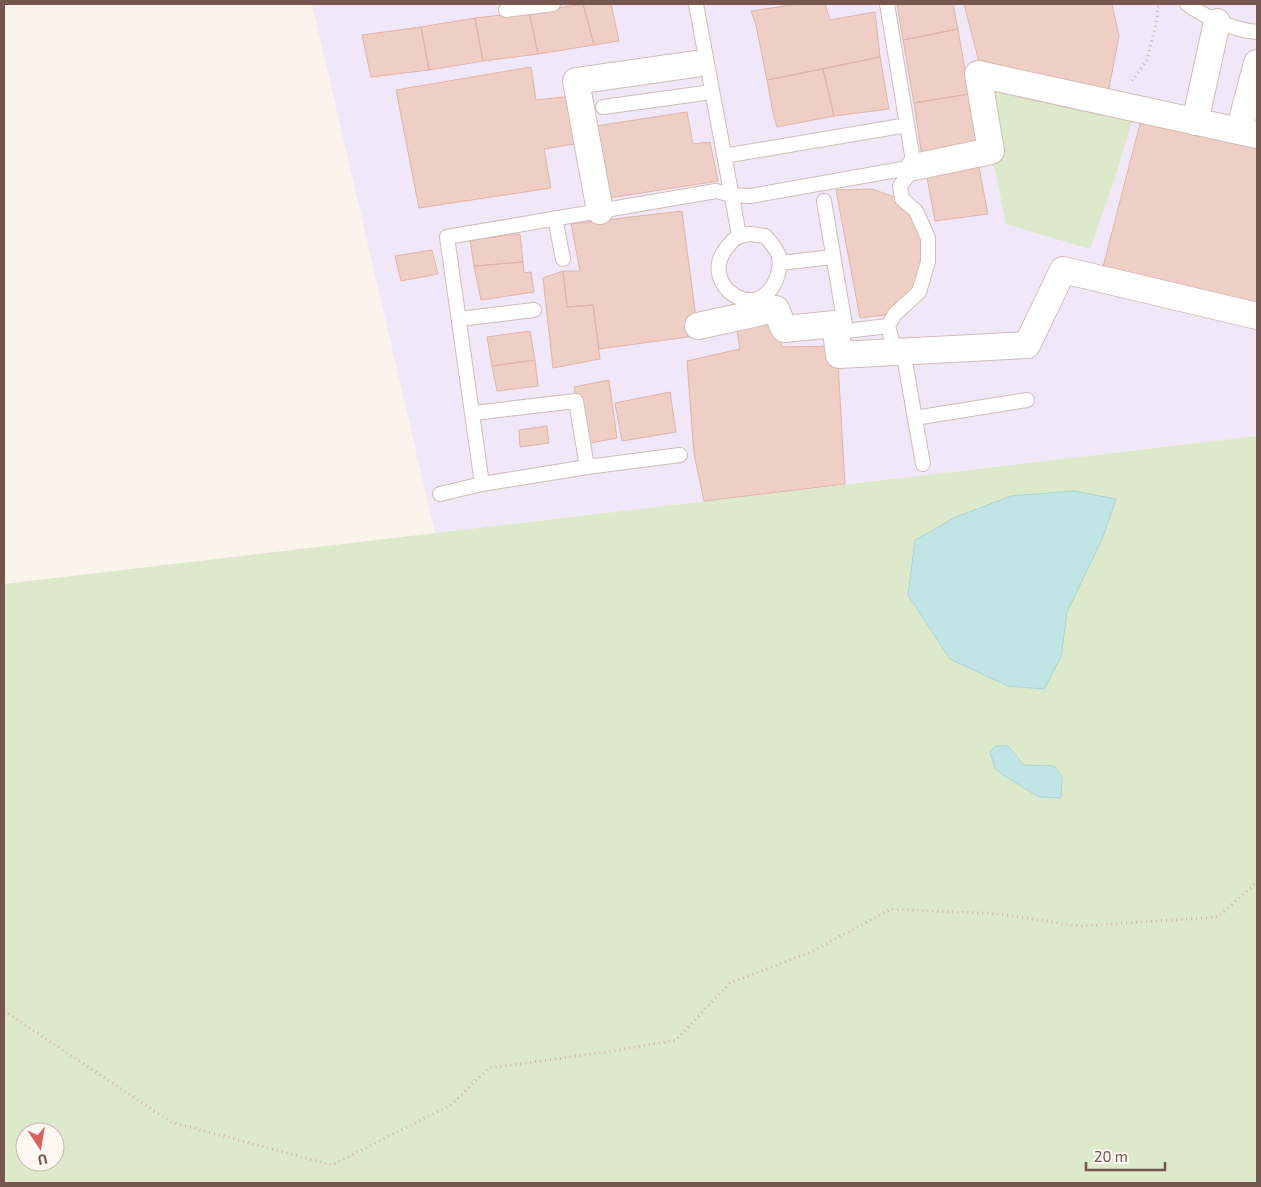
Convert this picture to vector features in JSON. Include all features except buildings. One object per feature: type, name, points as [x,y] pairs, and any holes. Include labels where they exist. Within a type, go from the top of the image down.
[{"type":"street","points":[[1195,122],[1217,22]]},
{"type":"street","points":[[914,167],[991,151],[978,74],[1248,133],[1257,62]]},
{"type":"street","points":[[600,211],[576,80],[695,64]]},
{"type":"street","points":[[698,326],[776,309],[784,328],[835,324],[839,355],[1027,345],[1063,270],[1257,316]]},
{"type":"lane","points":[[506,10],[553,4]]},
{"type":"lane","points":[[696,4],[739,236]]},
{"type":"lane","points":[[887,4],[914,167],[900,186],[902,199],[916,211],[928,238],[928,262],[918,292],[895,314],[888,326],[895,352],[905,362],[923,464]]},
{"type":"lane","points":[[1187,4],[1217,22],[1250,32],[1257,32]]},
{"type":"lane","points":[[603,107],[712,92]]},
{"type":"lane","points":[[724,156],[906,125]]},
{"type":"lane","points":[[482,484],[447,237],[716,192],[750,196],[914,167]]},
{"type":"lane","points":[[824,201],[846,331],[888,326]]},
{"type":"lane","points":[[555,218],[563,259]]},
{"type":"lane","points":[[750,234],[765,236],[776,247],[780,258],[780,271],[774,286],[762,298],[747,301],[735,296],[723,285],[719,270],[720,257],[733,240],[739,236],[750,234]]},
{"type":"lane","points":[[780,262],[834,257]]},
{"type":"lane","points":[[459,319],[534,310]]},
{"type":"lane","points":[[915,418],[1027,400]]},
{"type":"lane","points":[[473,413],[576,401],[587,467]]},
{"type":"lane","points":[[440,494],[482,484],[680,454]]},
{"type":"path","points":[[1116,104],[1147,60],[1156,24],[1158,6],[1161,4]]},
{"type":"path","points":[[4,1011],[172,1122],[332,1165],[451,1106],[489,1068],[613,1051],[676,1040],[730,983],[811,952],[892,909],[1000,914],[1080,926],[1218,917],[1257,882]]},
{"type":"shaded area","points":[[312,4],[1257,4],[1257,436],[435,533]]},
{"type":"green space","points":[[979,80],[1133,117],[1117,172],[1090,249],[1006,224]]},
{"type":"green space","points":[[1257,436],[1257,1183],[4,1183],[4,584]]},
{"type":"water","points":[[1074,491],[1116,499],[1103,537],[1067,612],[1061,657],[1044,689],[1008,686],[950,659],[908,595],[915,540],[956,517],[1011,496]]},
{"type":"water","points":[[995,746],[1008,746],[1024,765],[1054,766],[1062,777],[1061,798],[1039,797],[1003,775],[995,768],[990,752]]}]
